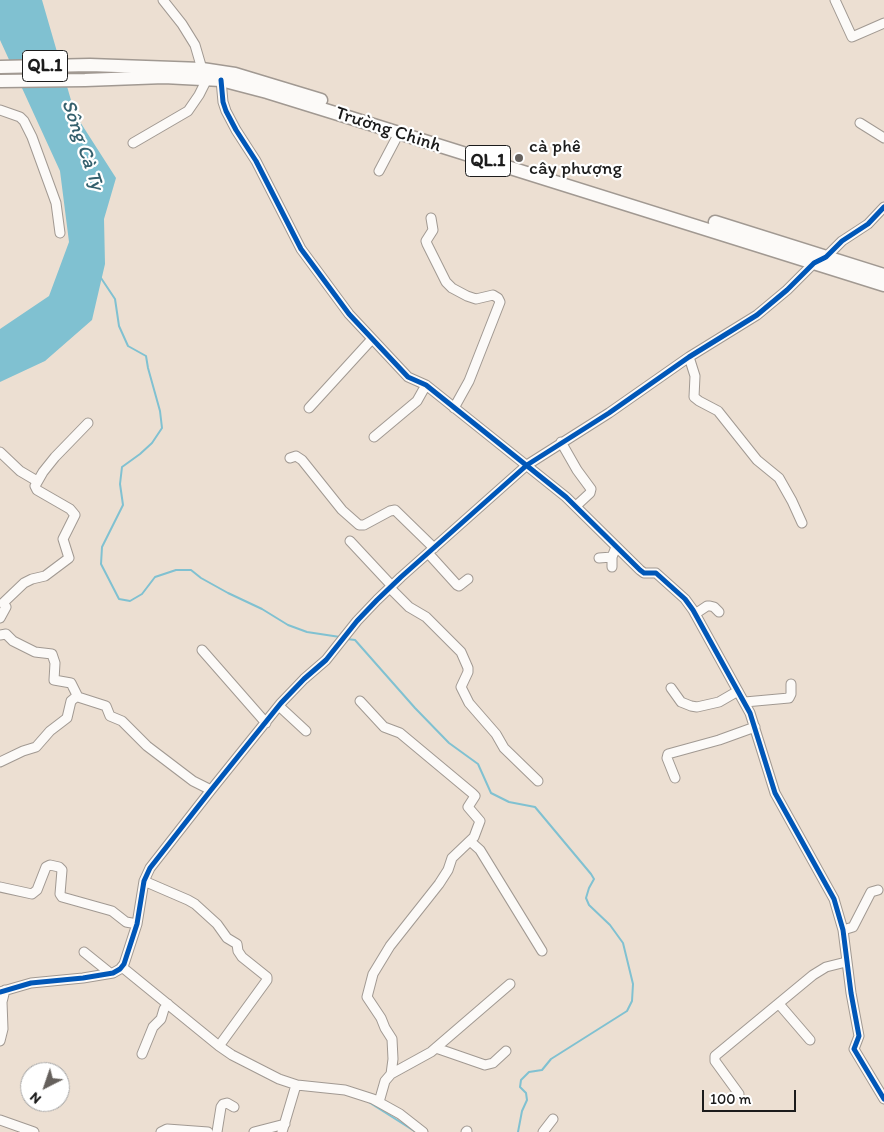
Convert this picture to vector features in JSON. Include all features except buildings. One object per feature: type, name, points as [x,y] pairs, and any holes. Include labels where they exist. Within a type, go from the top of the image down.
[{"type":"highway","name":"Trường Chinh","points":[[0,67],[90,65],[205,74],[884,285]]},
{"type":"highway","name":"Trường Chinh","points":[[0,80],[85,80],[235,74],[884,275]]},
{"type":"street","points":[[133,142],[188,111],[199,96],[205,74],[196,45],[163,0]]},
{"type":"street","points":[[835,0],[852,37],[884,23]]},
{"type":"street","points":[[221,80],[223,102],[226,111],[256,161],[301,249],[349,314],[408,377],[426,385],[527,465],[576,506],[642,572],[655,572],[659,575],[687,602],[695,614],[745,702],[755,727],[775,793],[834,899],[842,930],[859,1036],[854,1049],[884,1099]]},
{"type":"street","points":[[0,110],[20,117],[32,137],[56,203],[60,233]]},
{"type":"street","points":[[860,123],[884,138]]},
{"type":"street","points":[[379,171],[399,133]]},
{"type":"street","points":[[0,1041],[3,1029],[2,991],[39,982],[83,978],[110,973],[122,967],[137,924],[146,874],[156,859],[279,706],[304,679],[326,660],[357,621],[391,587],[527,465],[757,315],[792,286],[814,263],[826,257],[842,241],[868,224],[884,207]]},
{"type":"street","points":[[431,218],[433,230],[426,240],[446,282],[452,288],[467,296],[476,299],[493,295],[500,302],[469,381],[454,408]]},
{"type":"street","points":[[309,408],[372,339]]},
{"type":"street","points":[[690,357],[695,376],[694,397],[718,411],[757,460],[779,478],[802,523]]},
{"type":"street","points":[[374,437],[417,401],[426,385]]},
{"type":"street","points":[[0,618],[6,607],[2,601],[24,583],[45,576],[69,558],[63,539],[75,514],[70,509],[37,490],[35,486],[55,457],[88,423]]},
{"type":"street","points":[[561,442],[577,470],[591,489],[590,493],[576,506]]},
{"type":"street","points":[[0,452],[20,470],[37,481]]},
{"type":"street","points":[[290,458],[296,456],[302,460],[342,510],[359,525],[364,526],[395,510],[431,551],[457,585],[459,586],[468,579]]},
{"type":"street","points":[[350,541],[409,606],[426,617],[461,652],[468,668],[461,687],[469,703],[496,734],[504,748],[538,781]]},
{"type":"street","points":[[612,567],[612,557],[616,547]]},
{"type":"street","points":[[599,558],[612,557]]},
{"type":"street","points":[[695,614],[710,606],[719,612]]},
{"type":"street","points":[[0,635],[6,634],[13,641],[35,652],[52,654],[55,663],[54,680],[70,682],[77,696],[106,706],[110,716],[122,721],[147,746],[193,781],[211,790]]},
{"type":"street","points":[[202,650],[266,723]]},
{"type":"street","points":[[745,702],[789,698],[791,684]]},
{"type":"street","points":[[671,688],[681,702],[691,706],[719,702],[738,691]]},
{"type":"street","points":[[0,762],[23,750],[36,747],[50,731],[67,718],[71,701],[77,696]]},
{"type":"street","points":[[360,701],[384,727],[400,733],[472,792],[475,796],[468,807],[480,821],[474,836],[452,858],[448,870],[439,884],[390,946],[373,974],[367,997],[381,1018],[392,1040],[393,1059],[391,1074]]},
{"type":"street","points":[[279,706],[306,731]]},
{"type":"street","points":[[674,778],[667,758],[668,754],[719,740],[755,727]]},
{"type":"street","points":[[470,841],[480,850],[542,951]]},
{"type":"street","points":[[0,887],[32,894],[37,890],[46,867],[50,865],[59,867],[62,870],[60,894],[62,898],[112,911],[126,922],[137,924]]},
{"type":"street","points":[[144,881],[195,904],[217,924],[227,938],[237,944],[240,954],[267,977],[267,980],[219,1046]]},
{"type":"street","points":[[842,930],[852,927],[871,892],[878,890]]},
{"type":"street","points":[[84,952],[110,973]]},
{"type":"street","points":[[739,1094],[715,1060],[715,1056],[821,970],[846,962]]},
{"type":"street","points":[[122,967],[219,1046],[267,1074],[295,1089],[348,1091],[379,1102],[400,1114],[423,1132]]},
{"type":"street","points":[[379,1102],[385,1082],[391,1074],[436,1048],[510,984]]},
{"type":"street","points":[[142,1054],[153,1027],[161,1019],[164,1009],[168,1004]]},
{"type":"street","points":[[779,1004],[810,1040]]},
{"type":"street","points":[[436,1048],[485,1064],[493,1063],[506,1051]]},
{"type":"street","points":[[254,1132],[283,1128],[295,1089]]},
{"type":"street","points":[[217,1132],[223,1104],[227,1103],[234,1107]]},
{"type":"street","points":[[543,1132],[553,1119]]},
{"type":"street","points":[[0,1120],[34,1132]]},
{"type":"street","points":[[161,1132],[167,1129],[208,1132]]},
{"type":"water","name":"Sông Cà Ty","points":[[0,0],[42,0],[75,114],[116,178],[104,219],[105,264],[92,320],[45,361],[0,382],[0,329],[49,296],[69,242],[60,171],[0,40]]},
{"type":"waterway","points":[[101,278],[115,299],[119,326],[128,346],[146,356],[160,411],[162,428],[152,443],[122,467],[120,484],[123,505],[102,547],[101,564],[119,599],[130,601],[142,594],[155,577],[176,570],[191,570],[201,578],[262,609],[288,625],[307,632],[340,637]]},
{"type":"waterway","points":[[347,639],[355,640],[415,708],[449,743],[478,764],[491,793],[509,802],[535,807],[591,874],[594,879],[586,898],[589,905],[610,925],[623,943],[633,984],[632,1001],[627,1011],[551,1059],[542,1070],[529,1072],[521,1080],[520,1087],[526,1093],[527,1100],[522,1111],[518,1132]]},
{"type":"waterway","points":[[257,1072],[268,1078]]},
{"type":"waterway","points":[[367,1101],[416,1132]]},
{"type":"cycle path","points":[[221,80],[223,102],[226,111],[256,161],[301,249],[349,314],[408,377],[426,385],[566,497],[640,570],[644,573],[656,573],[685,599],[693,610],[750,713],[775,793],[834,899],[843,930],[859,1036],[854,1049],[884,1099]]},
{"type":"cycle path","points":[[0,992],[31,983],[83,978],[113,973],[120,969],[124,964],[137,924],[144,881],[150,868],[281,703],[326,660],[357,621],[377,600],[527,465],[609,413],[689,357],[757,315],[787,290],[814,263],[826,257],[842,241],[868,224],[884,207]]},
{"type":"place","name":"cà phê cây phượng","points":[[519,158]]}]
